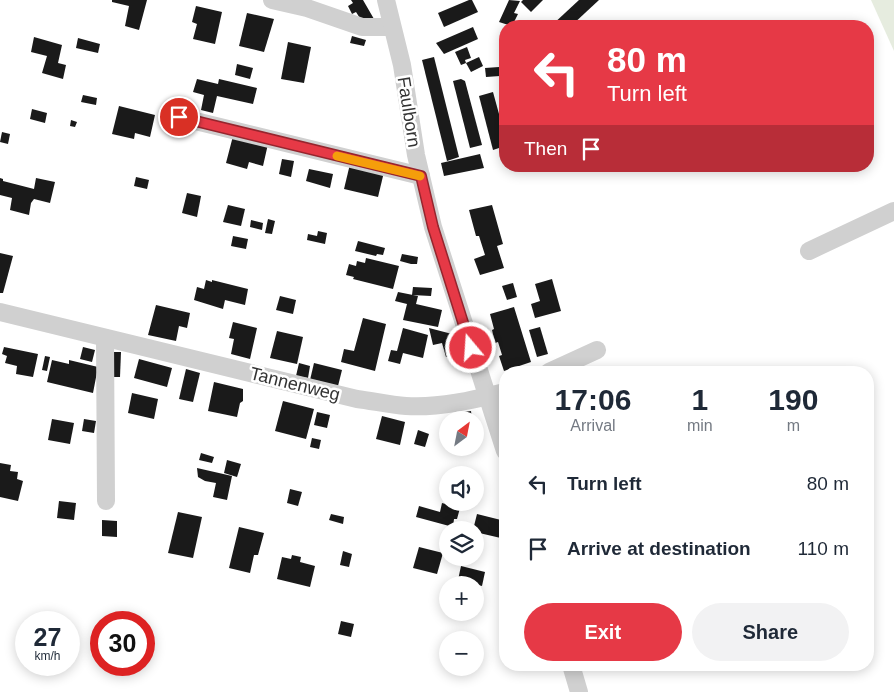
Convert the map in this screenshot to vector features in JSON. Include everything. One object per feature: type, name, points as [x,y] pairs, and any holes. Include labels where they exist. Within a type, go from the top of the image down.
[{"type":"street","points":[[272,0],[307,8],[362,27],[392,27]]},
{"type":"street","name":"Faulborn","points":[[386,0],[402,65],[421,176],[433,227],[499,433]]},
{"type":"street","points":[[179,117],[421,176]]},
{"type":"street","points":[[809,251],[894,211]]},
{"type":"street","name":"Tannenweg","points":[[0,312],[357,399],[407,406],[441,405],[487,396]]},
{"type":"street","points":[[105,338],[106,501]]},
{"type":"street","points":[[562,366],[597,350]]},
{"type":"street","points":[[487,396],[499,393]]},
{"type":"street","points":[[573,671],[578,692]]},
{"type":"shaded area","points":[[871,0],[894,0],[894,51]]},
{"type":"building","points":[[112,0],[147,0],[139,30],[125,26],[129,6],[112,2]]},
{"type":"building","points":[[351,0],[363,0],[374,19],[363,23],[356,12],[352,14],[348,6],[353,3]]},
{"type":"building","points":[[472,0],[478,12],[444,27],[438,13]]},
{"type":"building","points":[[509,0],[520,1],[514,13],[518,14],[515,20],[500,20]]},
{"type":"building","points":[[523,0],[543,0],[531,12],[521,2]]},
{"type":"building","points":[[579,0],[599,0],[577,20],[557,20]]},
{"type":"building","points":[[196,6],[222,12],[215,44],[193,39],[197,24],[192,22]]},
{"type":"building","points":[[247,13],[274,19],[264,52],[239,46]]},
{"type":"building","points":[[473,27],[478,39],[444,54],[436,43]]},
{"type":"building","points":[[352,36],[366,40],[364,46],[350,43]]},
{"type":"building","points":[[34,37],[62,45],[58,63],[66,65],[63,79],[42,73],[47,56],[31,52]]},
{"type":"building","points":[[78,38],[100,44],[98,53],[76,48]]},
{"type":"building","points":[[288,42],[311,47],[304,83],[281,79]]},
{"type":"building","points":[[467,47],[471,58],[465,60],[466,63],[461,65],[455,52]]},
{"type":"building","points":[[434,57],[459,157],[447,161],[422,60]]},
{"type":"building","points":[[479,57],[483,66],[471,72],[466,63]]},
{"type":"building","points":[[237,64],[253,68],[250,79],[235,75]]},
{"type":"building","points":[[499,67],[499,76],[486,77],[485,68]]},
{"type":"building","points":[[197,79],[218,84],[219,79],[257,88],[253,104],[217,96],[213,113],[201,110],[204,95],[193,92]]},
{"type":"building","points":[[461,79],[465,81],[482,145],[470,148],[453,81]]},
{"type":"building","points":[[493,92],[499,114],[499,148],[493,150],[479,96]]},
{"type":"building","points":[[83,95],[97,98],[96,105],[81,102]]},
{"type":"building","points":[[119,106],[155,115],[150,137],[135,133],[134,139],[112,134]]},
{"type":"building","points":[[32,109],[47,113],[45,123],[30,119]]},
{"type":"building","points":[[71,120],[77,122],[75,127],[70,126]]},
{"type":"building","points":[[2,132],[10,134],[8,144],[0,142]]},
{"type":"building","points":[[233,136],[268,144],[263,166],[249,162],[247,169],[226,163]]},
{"type":"building","points":[[480,154],[484,168],[444,176],[441,163]]},
{"type":"building","points":[[282,159],[294,161],[291,177],[279,174]]},
{"type":"building","points":[[350,164],[384,172],[378,197],[344,189]]},
{"type":"building","points":[[309,169],[333,174],[330,188],[306,181]]},
{"type":"building","points":[[136,177],[149,180],[147,189],[134,186]]},
{"type":"building","points":[[0,178],[3,181],[34,189],[36,178],[55,182],[50,203],[34,199],[31,203],[29,215],[10,210],[12,198],[0,195]]},
{"type":"building","points":[[187,193],[201,196],[197,217],[182,213]]},
{"type":"building","points":[[228,205],[245,209],[241,226],[223,222]]},
{"type":"building","points":[[492,205],[503,244],[497,246],[504,268],[480,275],[474,259],[485,255],[479,236],[476,236],[469,210]]},
{"type":"building","points":[[268,219],[275,221],[272,234],[265,233]]},
{"type":"building","points":[[251,220],[263,223],[262,230],[250,227]]},
{"type":"building","points":[[318,231],[327,233],[325,244],[307,240],[308,234],[317,236]]},
{"type":"building","points":[[233,236],[248,239],[246,249],[231,246]]},
{"type":"building","points":[[358,241],[385,248],[383,255],[377,254],[376,256],[355,251]]},
{"type":"building","points":[[0,253],[13,256],[3,293],[0,293]]},
{"type":"building","points":[[402,254],[418,257],[417,264],[400,261]]},
{"type":"building","points":[[366,258],[399,266],[393,289],[353,279],[354,277],[346,275],[349,264],[356,266],[357,261],[365,263]]},
{"type":"building","points":[[552,279],[561,311],[535,318],[531,304],[540,301],[535,284]]},
{"type":"building","points":[[206,280],[248,289],[245,305],[225,300],[223,309],[194,300],[197,287],[204,289]]},
{"type":"building","points":[[513,283],[517,297],[507,300],[502,286]]},
{"type":"building","points":[[413,287],[432,288],[431,296],[412,295]]},
{"type":"building","points":[[398,292],[418,296],[416,304],[442,310],[438,327],[403,320],[407,304],[395,301]]},
{"type":"building","points":[[280,296],[296,300],[293,314],[276,310]]},
{"type":"building","points":[[156,305],[190,313],[187,328],[179,326],[176,341],[148,335]]},
{"type":"building","points":[[514,307],[531,362],[519,366],[502,366],[499,356],[502,355],[498,342],[495,343],[490,314]]},
{"type":"building","points":[[363,318],[386,324],[375,371],[341,362],[344,349],[354,351]]},
{"type":"building","points":[[233,322],[257,328],[250,359],[231,354],[234,339],[229,338]]},
{"type":"building","points":[[540,327],[548,354],[537,357],[529,330]]},
{"type":"building","points":[[403,328],[428,335],[423,358],[403,353],[400,364],[388,361],[391,350],[397,351]]},
{"type":"building","points":[[429,328],[452,334],[457,354],[446,357],[442,343],[433,345]]},
{"type":"building","points":[[277,331],[303,337],[297,364],[270,358]]},
{"type":"building","points":[[4,347],[38,354],[33,377],[16,374],[17,366],[5,363],[7,356],[2,354]]},
{"type":"building","points":[[83,347],[95,350],[92,362],[80,359]]},
{"type":"building","points":[[111,352],[121,352],[120,377],[111,377]]},
{"type":"building","points":[[45,356],[50,357],[47,371],[42,370]]},
{"type":"building","points":[[139,359],[172,368],[167,387],[134,378]]},
{"type":"building","points":[[52,360],[69,364],[69,360],[98,367],[93,393],[47,382]]},
{"type":"building","points":[[299,363],[310,366],[308,378],[296,376]]},
{"type":"building","points":[[314,363],[342,370],[338,386],[310,380]]},
{"type":"building","points":[[186,369],[200,373],[193,402],[179,399]]},
{"type":"building","points":[[214,382],[243,389],[243,401],[240,403],[237,417],[208,411]]},
{"type":"building","points":[[132,393],[158,399],[154,419],[128,413]]},
{"type":"building","points":[[283,401],[314,409],[306,439],[275,431]]},
{"type":"building","points":[[317,412],[330,415],[327,428],[314,425]]},
{"type":"building","points":[[382,416],[405,422],[400,445],[376,439]]},
{"type":"building","points":[[52,419],[74,423],[70,444],[48,440]]},
{"type":"building","points":[[84,419],[96,421],[94,433],[82,431]]},
{"type":"building","points":[[418,430],[429,434],[425,447],[414,444]]},
{"type":"building","points":[[312,438],[321,440],[319,449],[310,447]]},
{"type":"building","points":[[201,453],[214,457],[212,463],[199,460]]},
{"type":"building","points":[[227,460],[241,464],[237,477],[224,473]]},
{"type":"building","points":[[0,463],[11,465],[10,471],[18,472],[17,479],[23,481],[18,501],[0,497]]},
{"type":"building","points":[[197,468],[232,476],[227,500],[213,497],[216,483],[205,481],[198,477]]},
{"type":"building","points":[[290,489],[302,492],[298,506],[287,503]]},
{"type":"building","points":[[59,501],[76,503],[74,520],[57,518]]},
{"type":"building","points":[[419,506],[440,512],[459,511],[457,519],[454,519],[454,521],[439,521],[439,523],[416,517]]},
{"type":"building","points":[[178,512],[202,517],[193,558],[168,553]]},
{"type":"building","points":[[331,514],[344,517],[343,524],[329,520]]},
{"type":"building","points":[[477,514],[499,520],[499,538],[484,534],[484,521],[475,521]]},
{"type":"building","points":[[102,520],[117,521],[117,537],[102,536]]},
{"type":"building","points":[[239,527],[264,533],[258,555],[254,555],[250,573],[229,568]]},
{"type":"building","points":[[419,547],[439,552],[439,566],[437,574],[413,568]]},
{"type":"building","points":[[343,551],[352,554],[349,567],[340,565]]},
{"type":"building","points":[[292,555],[301,557],[300,562],[315,566],[310,587],[277,579],[282,557],[291,559]]},
{"type":"building","points":[[461,566],[485,572],[484,577],[459,576]]},
{"type":"building","points":[[341,621],[354,624],[351,637],[338,634]]},
{"type":"slow traffic","points":[[337,156],[420,176]]},
{"type":"route","points":[[179,117],[421,176],[433,227],[471,348]]}]
